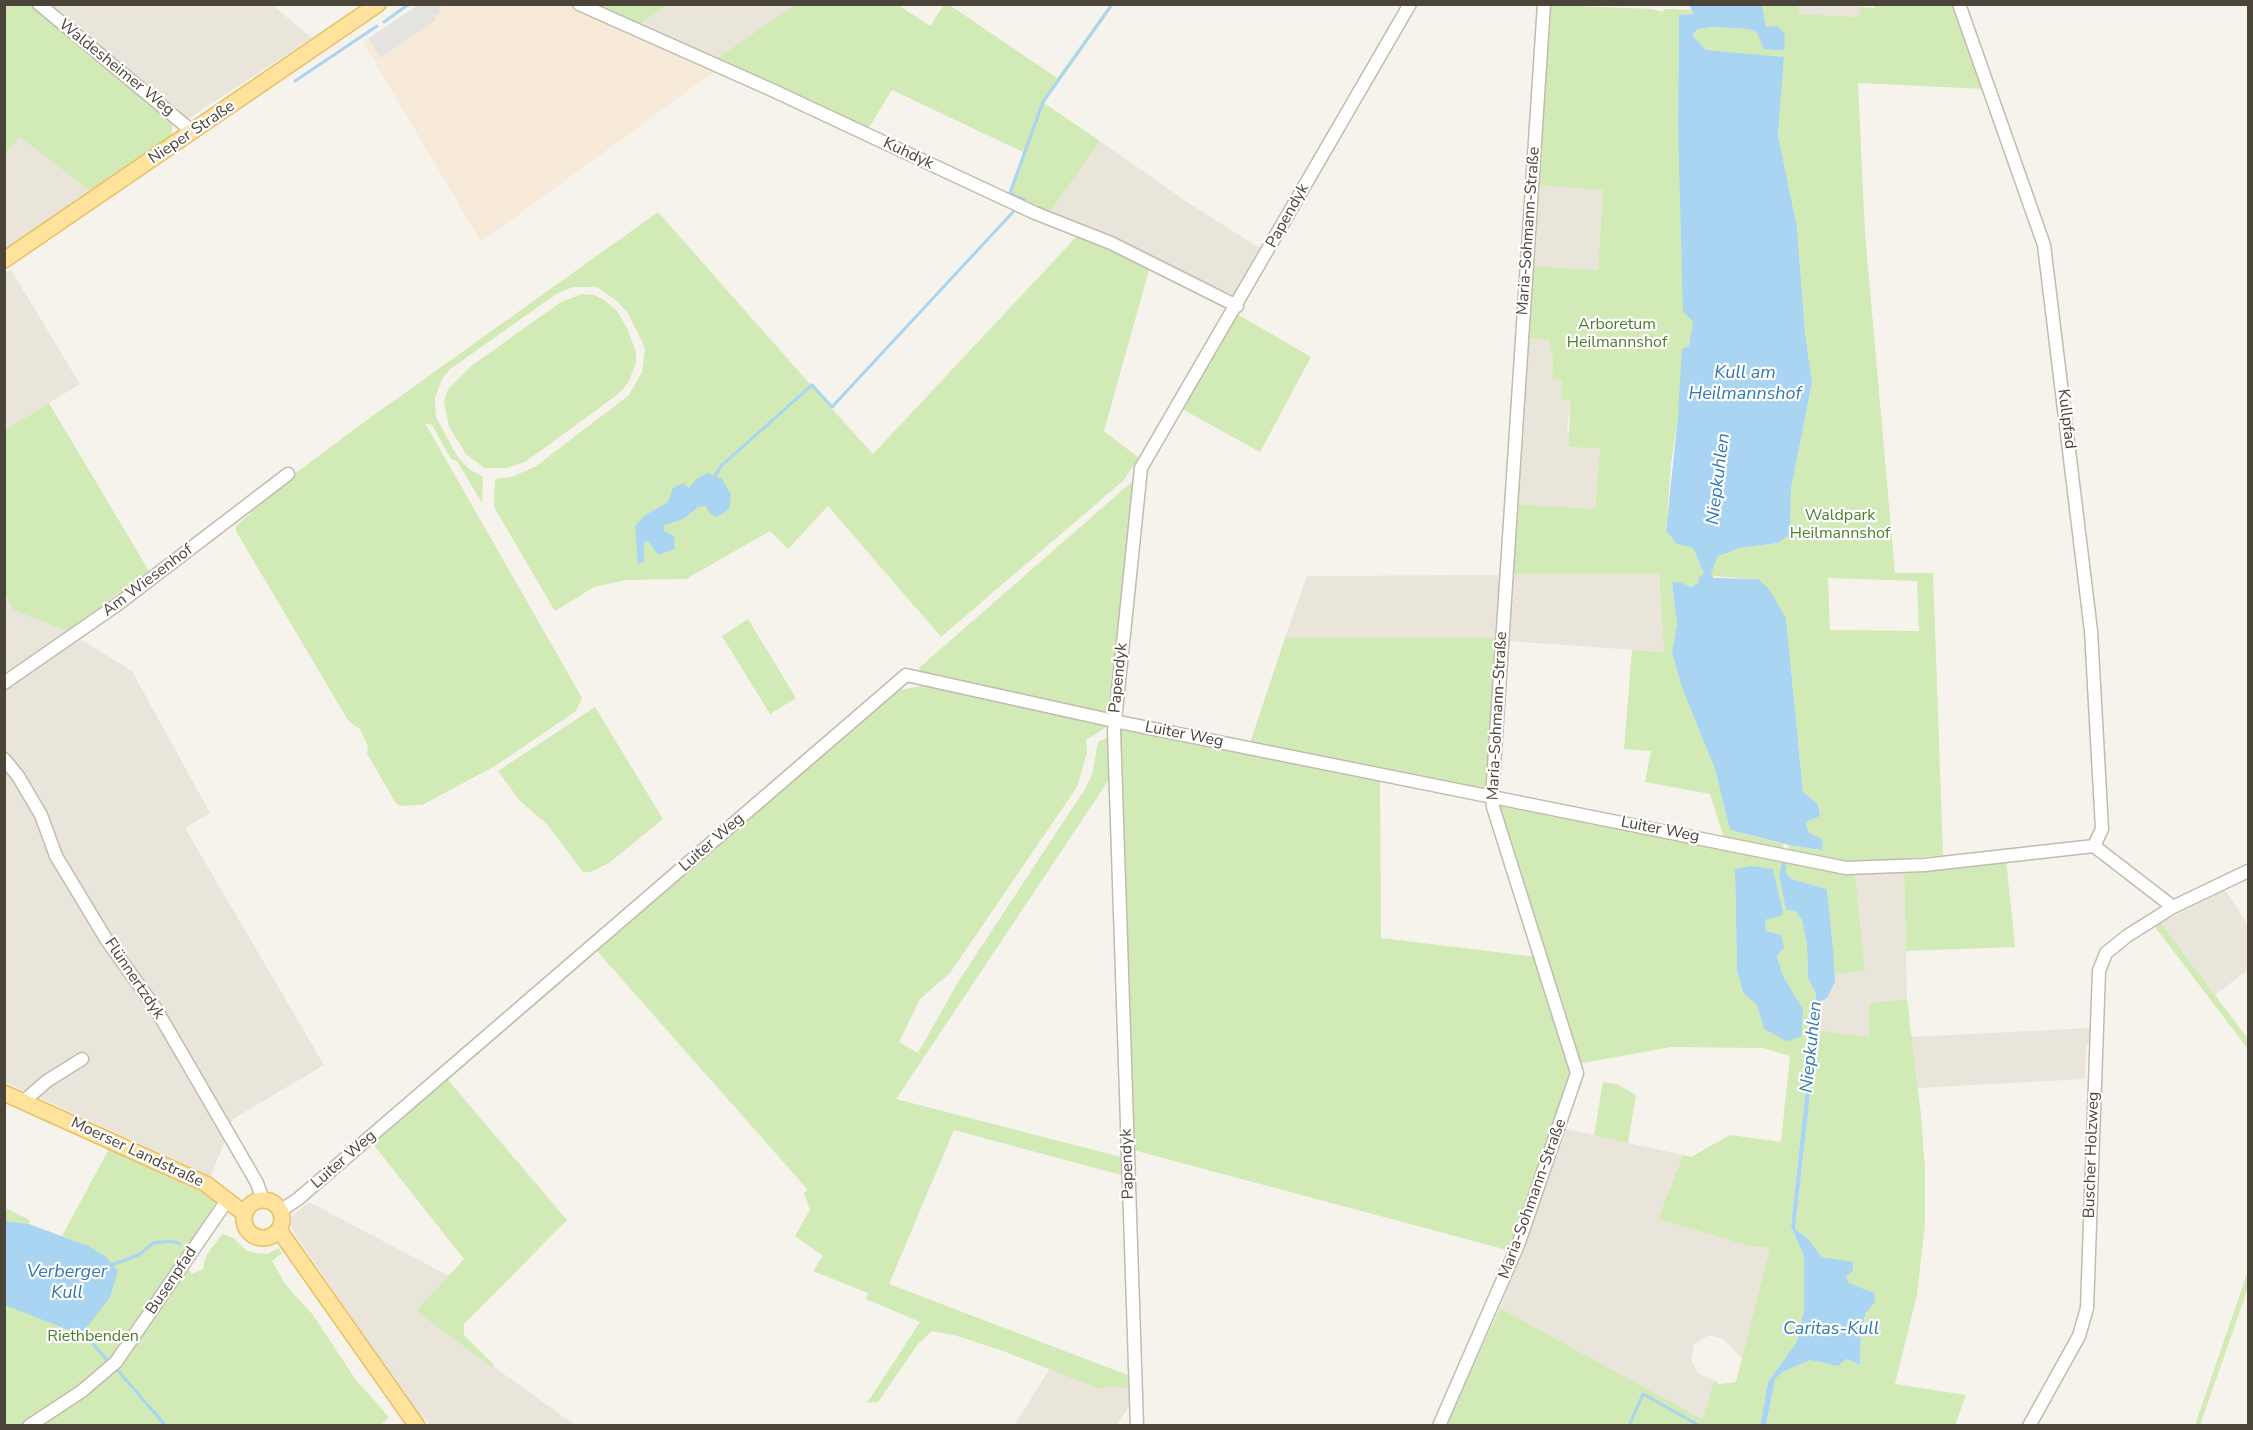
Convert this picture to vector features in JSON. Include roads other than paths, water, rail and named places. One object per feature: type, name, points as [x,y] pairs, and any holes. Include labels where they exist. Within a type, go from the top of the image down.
[{"type":"main road","name":"Nieper Straße","points":[[4,260],[378,4]]},
{"type":"main road","name":"Moerser Landstraße","points":[[4,1093],[189,1176],[228,1199],[245,1214]]},
{"type":"main road","points":[[262,1200],[273,1203],[280,1211],[282,1221],[279,1230],[270,1237],[254,1236],[247,1228],[245,1214],[251,1204],[262,1200]]},
{"type":"main road","points":[[279,1230],[417,1425]]},
{"type":"street","name":"Waldesheimer Weg","points":[[39,4],[193,132]]},
{"type":"street","name":"Kuhdyk","points":[[579,4],[772,90],[1035,213],[1111,243],[1237,306]]},
{"type":"street","name":"Papendyk","points":[[1137,1425],[1114,721],[1141,468],[1237,306],[1410,4]]},
{"type":"street","name":"Maria-Sohmann-Straße","points":[[1439,1425],[1518,1245],[1577,1073],[1493,807],[1492,797],[1544,4]]},
{"type":"street","name":"Kullpfad","points":[[1959,4],[2044,245],[2091,631],[2102,829],[2094,846]]},
{"type":"street","name":"Am Wiesenhof","points":[[4,683],[118,604],[288,474]]},
{"type":"street","name":"Luiter Weg","points":[[280,1211],[298,1199],[906,675],[1114,721],[1846,868],[1924,865],[2094,846]]},
{"type":"street","name":"Flünnertzdyk","points":[[4,759],[18,776],[41,815],[56,856],[106,939],[156,1009],[256,1183],[262,1200]]},
{"type":"street","points":[[2094,846],[2173,907],[2248,872]]},
{"type":"street","name":"Buscher Holzweg","points":[[2029,1425],[2079,1336],[2087,1308],[2099,971],[2106,953],[2127,936],[2173,907]]},
{"type":"street","points":[[24,1101],[47,1081],[82,1059]]},
{"type":"street","name":"Busenpfad","points":[[29,1425],[82,1391],[113,1365],[228,1199]]},
{"type":"water","name":"Kull am Heilmannshof","points":[[1689,5],[1762,5],[1766,27],[1778,26],[1785,35],[1784,50],[1773,50],[1764,49],[1757,33],[1749,29],[1712,27],[1698,29],[1692,35],[1706,50],[1784,57],[1778,135],[1797,227],[1805,332],[1812,383],[1791,489],[1790,534],[1778,543],[1739,548],[1717,557],[1711,574],[1714,578],[1758,579],[1769,589],[1786,618],[1803,792],[1818,804],[1820,816],[1806,822],[1808,832],[1823,840],[1822,850],[1789,845],[1730,830],[1715,769],[1682,688],[1672,653],[1677,624],[1672,583],[1680,582],[1691,587],[1698,584],[1699,577],[1704,574],[1693,548],[1677,544],[1666,531],[1678,416],[1682,349],[1689,346],[1693,321],[1683,312],[1678,125],[1679,15],[1694,14]]},
{"type":"water","points":[[707,473],[722,479],[731,495],[729,509],[717,517],[710,514],[706,506],[698,507],[683,519],[665,525],[663,530],[674,536],[675,549],[658,555],[648,541],[644,542],[644,561],[638,564],[635,526],[644,516],[668,502],[673,488],[683,483],[689,488],[696,479]]},
{"type":"water","name":"Caritas-Kull","points":[[1782,861],[1786,862],[1786,873],[1791,879],[1827,889],[1835,982],[1827,998],[1821,1001],[1795,1229],[1808,1239],[1822,1257],[1853,1262],[1853,1271],[1846,1276],[1849,1283],[1874,1293],[1875,1302],[1866,1313],[1861,1330],[1860,1365],[1847,1359],[1838,1366],[1810,1360],[1783,1372],[1775,1379],[1766,1425],[1760,1426],[1768,1382],[1796,1343],[1804,1310],[1804,1257],[1791,1226],[1816,994],[1808,978],[1807,944],[1802,920],[1796,911],[1786,910],[1779,876]]},
{"type":"water","points":[[1752,866],[1773,869],[1783,912],[1781,916],[1765,920],[1766,931],[1781,935],[1784,947],[1777,956],[1783,976],[1803,1009],[1801,1037],[1786,1041],[1764,1029],[1757,1005],[1743,993],[1737,970],[1735,869]]},
{"type":"water","name":"Verberger Kull","points":[[5,1221],[28,1224],[88,1246],[105,1256],[118,1271],[110,1297],[81,1335],[5,1305]]},
{"type":"waterway","points":[[384,22],[409,4]]},
{"type":"waterway","points":[[1025,200],[1010,193],[1043,102],[1112,4]]},
{"type":"waterway","points":[[295,81],[377,26]]},
{"type":"waterway","points":[[714,478],[721,466],[812,385],[832,407],[1014,211]]},
{"type":"waterway","points":[[111,1265],[139,1255],[153,1243],[172,1241],[180,1244]]},
{"type":"waterway","name":"Niepkuhlen","points":[[81,1331],[109,1362]]},
{"type":"waterway","name":"Niepkuhlen","points":[[114,1366],[166,1426]]},
{"type":"waterway","points":[[1629,1426],[1643,1394],[1700,1426]]},
{"type":"park label","name":"Arboretum Heilmannshof","points":[[1617,334]]},
{"type":"park label","name":"Waldpark Heilmannshof","points":[[1840,525]]},
{"type":"park label","name":"Riethbenden","points":[[93,1337]]}]
